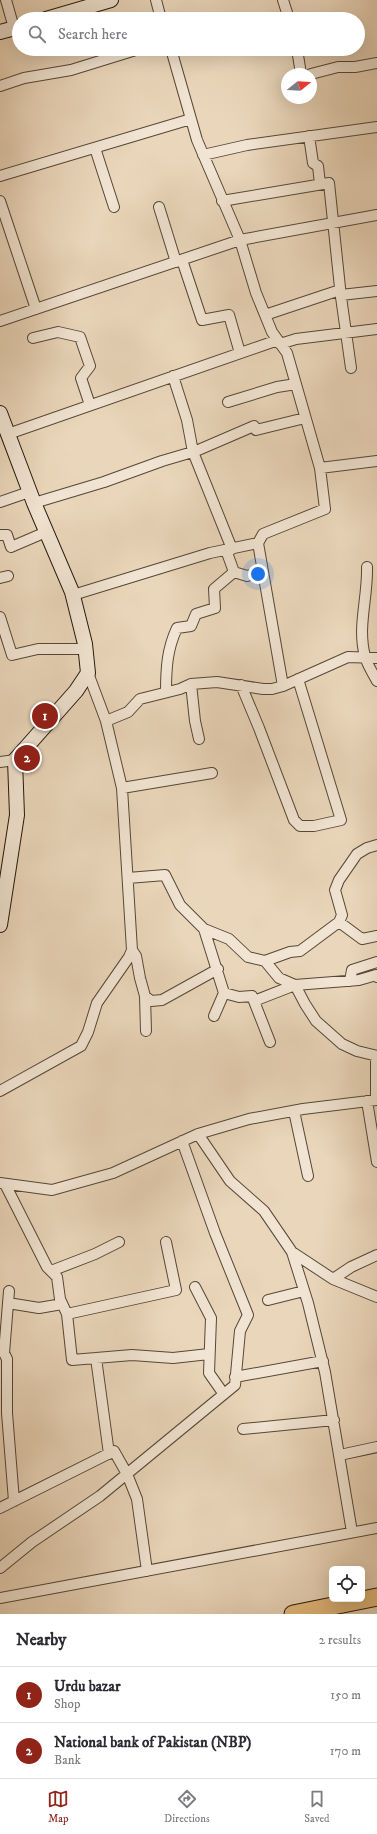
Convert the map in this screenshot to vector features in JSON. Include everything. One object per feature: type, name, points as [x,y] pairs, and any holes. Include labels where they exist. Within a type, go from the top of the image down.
[{"type":"highway","points":[[293,1614],[377,1597]]},
{"type":"main road","points":[[69,12],[108,0]]},
{"type":"main road","points":[[0,32],[12,29]]},
{"type":"main road","points":[[0,413],[4,431],[73,595],[86,649],[88,673],[76,691],[16,760],[17,815],[3,893],[0,925]]},
{"type":"street","points":[[6,0],[12,15]]},
{"type":"street","points":[[156,0],[160,12]]},
{"type":"street","points":[[283,0],[287,12]]},
{"type":"street","points":[[0,86],[24,78],[70,70],[116,56]]},
{"type":"street","points":[[173,56],[203,155],[240,240],[256,293],[265,316],[272,332],[287,353],[320,468],[325,509],[263,534],[258,543],[283,686]]},
{"type":"street","points":[[297,56],[300,68]]},
{"type":"street","points":[[317,72],[338,67],[355,67],[377,63]]},
{"type":"street","points":[[0,176],[191,119]]},
{"type":"street","points":[[203,155],[247,145],[377,127]]},
{"type":"street","points":[[309,136],[313,163],[318,166],[320,184]]},
{"type":"street","points":[[95,148],[114,207]]},
{"type":"street","points":[[222,201],[329,183],[340,292],[351,368]]},
{"type":"street","points":[[0,201],[36,309]]},
{"type":"street","points":[[159,207],[202,320],[229,315],[240,353]]},
{"type":"street","points":[[0,321],[240,240],[377,215]]},
{"type":"street","points":[[265,316],[340,292],[377,291]]},
{"type":"street","points":[[4,431],[90,405],[240,353],[279,342],[377,329]]},
{"type":"street","points":[[33,338],[58,332],[80,337],[90,366],[81,378],[90,405]]},
{"type":"street","points":[[173,376],[187,420],[193,452],[229,549],[234,572]]},
{"type":"street","points":[[228,402],[277,387],[296,384]]},
{"type":"street","points":[[0,502],[104,482],[162,461],[193,452],[254,426],[256,430],[305,418]]},
{"type":"street","points":[[320,468],[377,461]]},
{"type":"street","points":[[0,535],[7,534],[11,547],[46,532]]},
{"type":"street","points":[[73,595],[210,553],[258,543]]},
{"type":"street","points":[[367,567],[363,608],[363,638],[365,657],[377,681]]},
{"type":"street","points":[[234,572],[247,576],[262,572]]},
{"type":"street","points":[[166,692],[166,662],[171,640],[177,628],[191,626],[196,614],[215,608],[214,589],[234,572]]},
{"type":"street","points":[[0,617],[4,644],[12,655],[38,650],[86,649]]},
{"type":"street","points":[[106,721],[128,712],[140,699],[191,684],[217,682],[263,689],[283,686],[348,656],[377,658]]},
{"type":"street","points":[[0,1091],[81,1046],[88,1032],[97,1003],[129,957],[132,950],[122,788],[106,721],[88,673]]},
{"type":"street","points":[[241,685],[294,820],[300,826],[314,826],[341,820],[298,679]]},
{"type":"street","points":[[191,684],[195,721],[200,739]]},
{"type":"street","points":[[0,762],[16,760]]},
{"type":"street","points":[[122,788],[212,773]]},
{"type":"street","points":[[128,878],[165,875],[180,905],[204,929],[230,939],[248,957],[265,961],[290,952],[300,951],[339,922],[342,915],[335,890],[339,880],[357,854],[367,848],[377,845]]},
{"type":"street","points":[[339,922],[362,939],[377,936]]},
{"type":"street","points":[[204,929],[218,969],[224,993],[214,1016]]},
{"type":"street","points":[[132,950],[136,956],[145,996],[146,1031]]},
{"type":"street","points":[[265,961],[279,978],[295,985],[316,1021],[342,1044],[358,1051],[377,1056],[373,1100],[377,1162]]},
{"type":"street","points":[[350,981],[352,970],[377,962]]},
{"type":"street","points":[[145,996],[151,1001],[162,1000],[218,969]]},
{"type":"street","points":[[254,1000],[295,985],[350,981],[377,977]]},
{"type":"street","points":[[224,993],[239,997],[252,996],[270,1042]]},
{"type":"street","points":[[3,1184],[52,1190],[113,1174],[198,1134],[249,1119],[373,1100]]},
{"type":"street","points":[[294,1111],[308,1176]]},
{"type":"street","points":[[198,1134],[230,1181],[264,1211],[292,1252],[323,1362],[352,1532]]},
{"type":"street","points":[[0,1568],[32,1542],[100,1496],[223,1393],[235,1385],[240,1331],[248,1315],[215,1233],[182,1141]]},
{"type":"street","points":[[3,1184],[47,1267],[57,1277],[60,1299],[67,1314],[72,1360],[132,1355],[173,1358],[209,1354]]},
{"type":"street","points":[[51,1271],[95,1254],[119,1242]]},
{"type":"street","points":[[67,1314],[176,1290],[166,1242]]},
{"type":"street","points":[[292,1252],[333,1279],[377,1298]]},
{"type":"street","points":[[333,1279],[351,1267],[377,1255]]},
{"type":"street","points":[[195,1287],[211,1318],[209,1373],[223,1393]]},
{"type":"street","points":[[9,1291],[4,1353],[7,1359],[7,1413],[14,1501]]},
{"type":"street","points":[[268,1300],[304,1291]]},
{"type":"street","points":[[8,1303],[39,1308],[62,1304]]},
{"type":"street","points":[[96,1358],[109,1454]]},
{"type":"street","points":[[235,1377],[323,1362]]},
{"type":"street","points":[[243,1429],[334,1420]]},
{"type":"street","points":[[340,1455],[377,1447]]},
{"type":"street","points":[[0,1508],[114,1451],[127,1474],[137,1499],[147,1571]]},
{"type":"street","points":[[0,1598],[377,1528]]},
{"type":"place","name":"Urdu bazar","points":[[45,716]]},
{"type":"place","name":"National bank of Pakistan (NBP)","points":[[27,758]]}]
